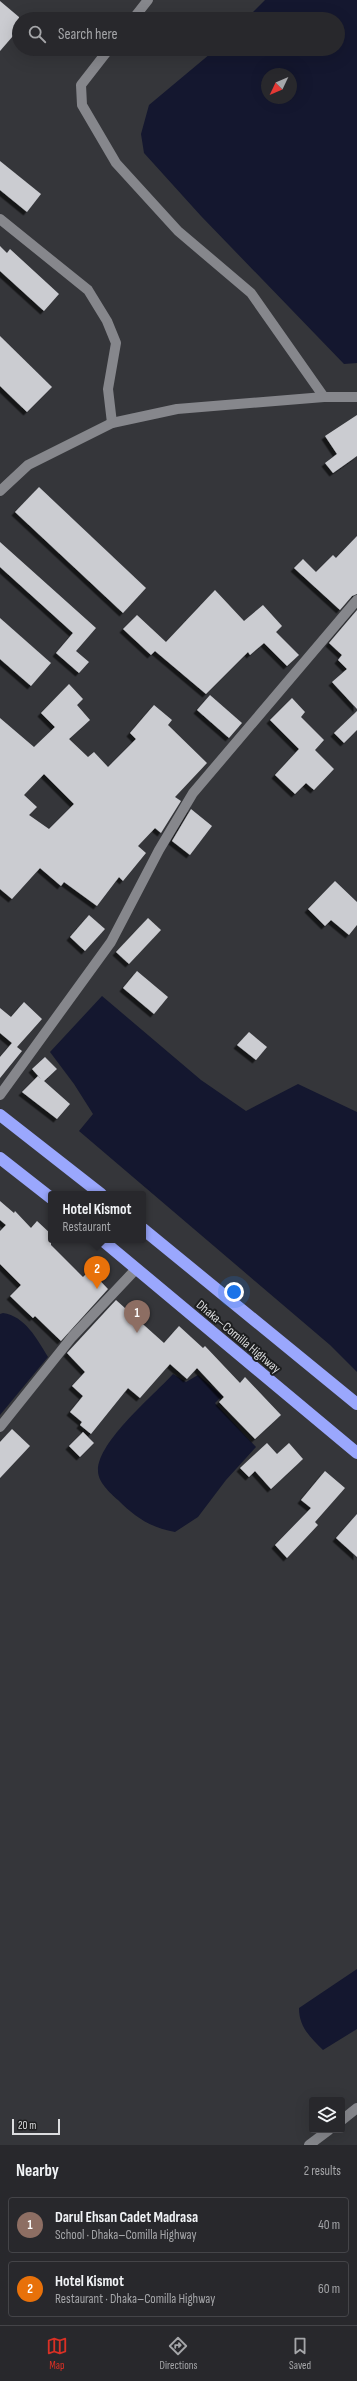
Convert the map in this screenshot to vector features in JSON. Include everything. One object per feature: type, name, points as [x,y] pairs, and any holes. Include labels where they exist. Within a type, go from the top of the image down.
[{"type":"highway","points":[[0,1115],[96,1191]]},
{"type":"highway","points":[[0,1158],[48,1196]]},
{"type":"highway","name":"Dhaka–Comilla Highway","points":[[146,1231],[357,1404]]},
{"type":"highway","name":"Dhaka–Comilla Highway","points":[[106,1243],[357,1454]]},
{"type":"street","points":[[139,12],[148,0]]},
{"type":"street","points":[[104,56],[81,85],[82,105],[116,163],[178,231],[251,293],[324,397]]},
{"type":"street","points":[[0,219],[88,290],[107,321],[116,343],[108,389],[112,423]]},
{"type":"street","points":[[0,491],[28,465],[112,423],[177,409],[324,397],[357,397]]},
{"type":"street","points":[[0,1095],[111,942],[160,850],[193,794],[357,600]]},
{"type":"street","points":[[0,1427],[72,1337],[136,1269]]},
{"type":"street","points":[[345,2118],[357,2108]]},
{"type":"street","points":[[309,2145],[325,2133]]},
{"type":"water","points":[[265,0],[357,0],[357,363],[344,364],[201,216],[144,153],[141,134],[149,105],[208,56],[345,56],[345,12],[253,12]]},
{"type":"water","points":[[102,996],[201,1080],[246,1111],[298,1084],[357,1112],[357,1372],[330,1345],[79,1131],[93,1114],[74,1084],[50,1052]]},
{"type":"water","points":[[3,1313],[11,1315],[24,1323],[35,1336],[48,1357],[0,1415],[0,1314]]},
{"type":"water","points":[[173,1374],[186,1382],[198,1375],[222,1396],[215,1403],[256,1447],[226,1480],[198,1517],[175,1532],[158,1528],[137,1517],[105,1487],[100,1479],[98,1471],[100,1459],[116,1433]]},
{"type":"water","points":[[357,1969],[357,2029],[323,2050],[303,2026],[299,2015],[299,2008]]},
{"type":"building","points":[[0,1],[13,12],[12,37],[0,51]]},
{"type":"building","points":[[0,161],[41,194],[27,212],[0,190]]},
{"type":"building","points":[[0,246],[7,253],[10,249],[59,294],[44,311],[0,271]]},
{"type":"building","points":[[0,336],[52,387],[27,412],[0,386]]},
{"type":"building","points":[[357,415],[357,456],[333,473],[325,463],[337,454],[325,436]]},
{"type":"building","points":[[39,487],[146,588],[123,613],[15,512]]},
{"type":"building","points":[[357,536],[357,594],[352,596],[340,610],[294,568],[303,559],[316,572],[333,555],[336,558]]},
{"type":"building","points":[[0,542],[96,628],[76,651],[89,662],[79,673],[56,653],[73,633],[0,567]]},
{"type":"building","points":[[215,590],[244,621],[263,605],[282,626],[276,632],[299,655],[287,666],[264,643],[250,655],[248,652],[206,694],[155,651],[151,655],[123,629],[137,615],[166,642]]},
{"type":"building","points":[[357,610],[357,709],[332,682],[347,669],[338,660],[342,655],[329,643]]},
{"type":"building","points":[[0,618],[51,663],[31,686],[0,659]]},
{"type":"building","points":[[69,684],[83,699],[77,705],[90,720],[69,739],[88,757],[94,752],[108,767],[136,739],[130,733],[154,705],[172,720],[168,725],[207,763],[175,797],[181,801],[161,833],[155,828],[138,846],[146,853],[123,881],[119,877],[97,906],[64,882],[61,886],[40,868],[12,899],[0,889],[0,718],[34,747],[55,727],[41,713]],"holes":[[[44,774],[74,804],[49,829],[29,815],[37,807],[24,795]]]},
{"type":"building","points":[[210,695],[242,723],[229,738],[197,710]]},
{"type":"building","points":[[292,698],[305,712],[301,717],[324,740],[315,750],[334,769],[314,790],[306,783],[295,794],[275,775],[299,749],[270,720]]},
{"type":"building","points":[[357,711],[357,730],[344,743],[334,733]]},
{"type":"building","points":[[191,809],[212,826],[190,855],[172,841]]},
{"type":"building","points":[[335,881],[357,902],[357,925],[349,935],[331,920],[325,926],[308,909]]},
{"type":"building","points":[[89,915],[105,929],[85,951],[70,937]]},
{"type":"building","points":[[148,918],[161,930],[129,964],[116,952]]},
{"type":"building","points":[[137,971],[168,997],[154,1014],[123,988]]},
{"type":"building","points":[[24,1002],[42,1019],[17,1047],[22,1051],[0,1078],[0,1057],[12,1043],[0,1033],[0,1008],[11,1017]]},
{"type":"building","points":[[249,1032],[267,1047],[256,1060],[237,1045]]},
{"type":"building","points":[[45,1057],[57,1069],[44,1081],[70,1104],[57,1119],[22,1092],[38,1076],[41,1079],[32,1069]]},
{"type":"building","points":[[0,1201],[14,1213],[15,1211],[31,1228],[37,1221],[48,1231],[48,1243],[51,1243],[51,1245],[83,1277],[90,1270],[108,1289],[61,1341],[35,1316],[33,1318],[10,1296],[21,1285],[0,1264],[0,1231],[6,1225],[0,1220]]},
{"type":"building","points":[[116,1300],[164,1343],[179,1326],[203,1348],[205,1346],[240,1383],[245,1377],[281,1415],[255,1439],[219,1402],[224,1397],[197,1368],[187,1379],[170,1364],[140,1398],[128,1388],[91,1434],[80,1425],[82,1422],[70,1412],[83,1396],[72,1386],[85,1372],[67,1353]]},
{"type":"building","points":[[12,1429],[30,1446],[0,1478],[0,1442]]},
{"type":"building","points":[[83,1432],[94,1443],[80,1457],[69,1446]]},
{"type":"building","points":[[267,1443],[277,1454],[289,1443],[303,1459],[271,1489],[255,1471],[249,1477],[240,1468]]},
{"type":"building","points":[[325,1471],[345,1488],[315,1522],[318,1525],[287,1558],[275,1545],[311,1508],[301,1500]]},
{"type":"building","points":[[357,1514],[357,1557],[336,1538]]},
{"type":"place","name":"Hotel Kismot","points":[[97,1289]]},
{"type":"place","name":"Darul Ehsan Cadet Madrasa","points":[[137,1333]]}]
